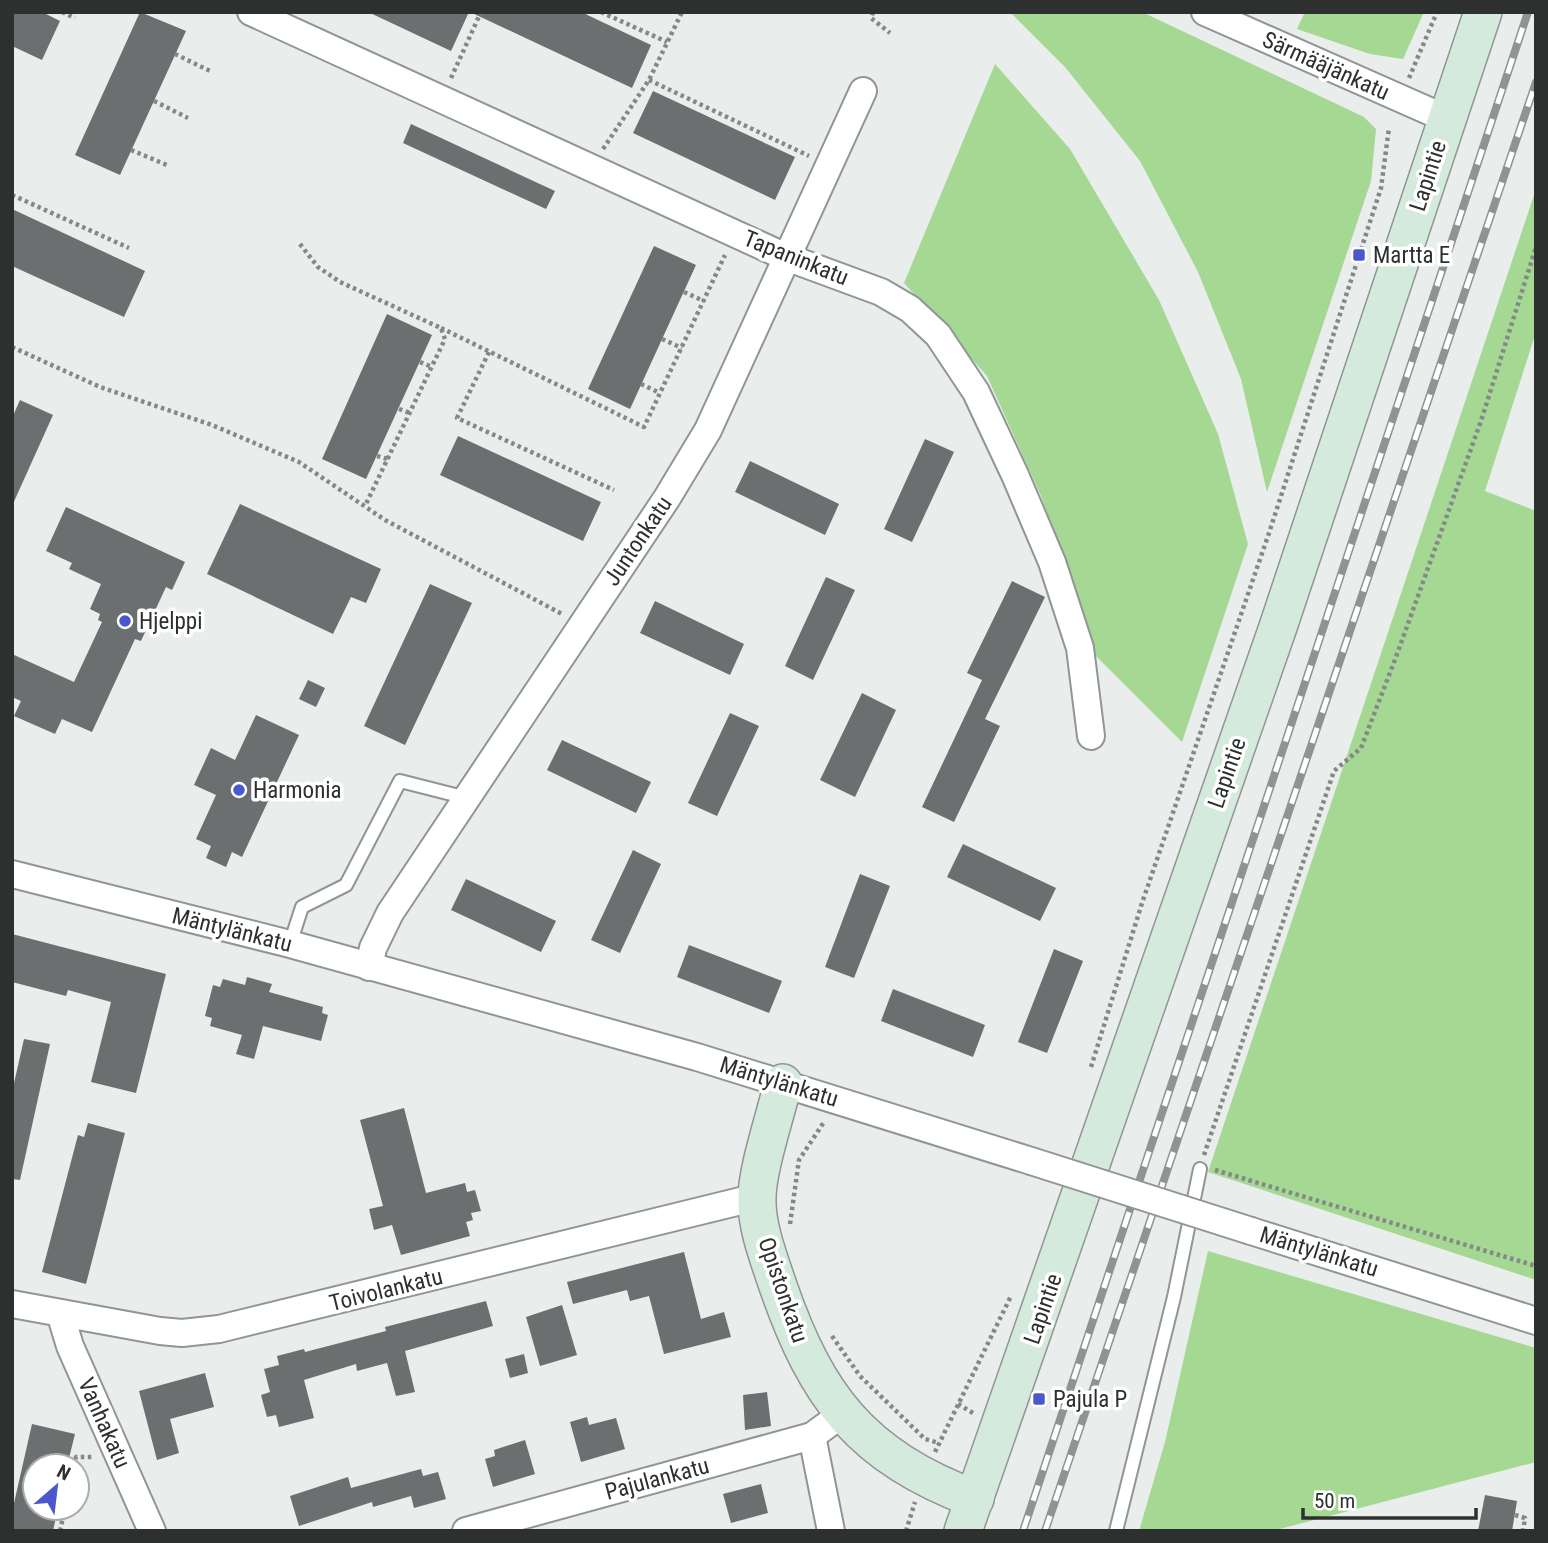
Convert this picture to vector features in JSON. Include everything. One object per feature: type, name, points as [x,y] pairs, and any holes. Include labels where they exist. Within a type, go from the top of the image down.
[{"type":"main road","name":"Lapintie","points":[[969,1515],[1264,666],[1483,12]]},
{"type":"main road","name":"Opistonkatu","points":[[783,1083],[757,1197],[769,1262],[796,1338],[842,1414],[873,1444],[904,1466],[940,1486],[969,1515]]},
{"type":"street","name":"Tapaninkatu","points":[[251,12],[786,257],[881,292],[910,309],[938,335],[975,392],[1052,562],[1080,648],[1091,736]]},
{"type":"street","name":"Särmääjänkatu","points":[[1205,12],[1447,119]]},
{"type":"street","name":"Juntonkatu","points":[[369,967],[373,948],[390,913],[708,430],[863,91]]},
{"type":"street","name":"Mäntylänkatu","points":[[12,874],[290,944],[697,1056],[1536,1321]]},
{"type":"street","name":"Toivolankatu","points":[[12,1304],[160,1332],[219,1329],[757,1197]]},
{"type":"street","name":"Vanhakatu","points":[[60,1313],[70,1346],[152,1531]]},
{"type":"street","name":"Pajulankatu","points":[[466,1531],[812,1436],[842,1414]]},
{"type":"street","points":[[812,1436],[831,1531]]},
{"type":"lane","points":[[290,944],[302,907],[346,885],[400,781],[467,798]]},
{"type":"lane","points":[[1116,1531],[1174,1297],[1200,1169]]},
{"type":"path","points":[[62,12],[75,18]]},
{"type":"path","points":[[441,99],[481,12]]},
{"type":"path","points":[[601,12],[667,42]]},
{"type":"path","points":[[592,168],[649,80],[681,12]]},
{"type":"path","points":[[873,12],[871,18],[890,33]]},
{"type":"path","points":[[1409,78],[1437,12]]},
{"type":"path","points":[[1425,45],[1434,48]]},
{"type":"path","points":[[175,54],[210,71]]},
{"type":"path","points":[[649,80],[829,166]]},
{"type":"path","points":[[153,102],[188,118]]},
{"type":"path","points":[[1088,1077],[1142,903],[1269,533],[1377,202],[1389,128]]},
{"type":"path","points":[[131,150],[167,165]]},
{"type":"path","points":[[12,195],[128,248]]},
{"type":"path","points":[[300,244],[318,267],[340,282],[644,427],[736,234]]},
{"type":"path","points":[[1536,247],[1435,554],[1361,748],[1334,771],[1200,1169],[1222,1170],[1536,1266]]},
{"type":"path","points":[[684,292],[704,301]]},
{"type":"path","points":[[365,506],[445,339],[440,328]]},
{"type":"path","points":[[662,339],[682,348]]},
{"type":"path","points":[[12,347],[100,387],[212,425],[299,462],[384,520],[582,625]]},
{"type":"path","points":[[489,352],[457,418],[614,490]]},
{"type":"path","points":[[420,362],[432,367]]},
{"type":"path","points":[[641,384],[660,393]]},
{"type":"path","points":[[399,408],[410,413]]},
{"type":"path","points":[[377,456],[388,459]]},
{"type":"path","points":[[790,1226],[799,1160],[815,1132],[832,1113]]},
{"type":"path","points":[[829,1331],[860,1376],[925,1438],[939,1443],[1017,1285]]},
{"type":"path","points":[[958,1404],[976,1416]]},
{"type":"path","points":[[906,1531],[914,1505]]},
{"type":"path","points":[[1515,1516],[1525,1518],[1523,1531]]},
{"type":"green space","points":[[1010,12],[1142,12],[1364,117],[1376,129],[1371,181],[1267,492],[1241,379],[1198,272],[1140,161],[1065,67]]},
{"type":"green space","points":[[1305,12],[1424,12],[1403,59],[1370,54],[1297,29]]},
{"type":"green space","points":[[995,64],[1070,149],[1159,300],[1218,434],[1248,544],[1182,742],[1096,656],[1041,496],[987,376],[904,283]]},
{"type":"green space","points":[[1536,189],[1536,332],[1485,491],[1536,511],[1536,1280],[1208,1172]]},
{"type":"green space","points":[[1208,1251],[1536,1348],[1536,1462],[1272,1531],[1139,1531],[1165,1442]]},
{"type":"building","points":[[12,12],[42,12],[60,21],[42,60],[12,46]]},
{"type":"building","points":[[140,12],[186,31],[120,175],[75,155]]},
{"type":"building","points":[[368,12],[469,12],[451,51]]},
{"type":"building","points":[[470,12],[581,12],[651,45],[632,88]]},
{"type":"building","points":[[653,91],[795,157],[775,200],[633,133]]},
{"type":"building","points":[[411,124],[555,191],[546,209],[403,143]]},
{"type":"building","points":[[12,209],[145,271],[124,317],[12,266]]},
{"type":"building","points":[[654,246],[696,265],[630,409],[588,389]]},
{"type":"building","points":[[387,314],[432,335],[366,479],[322,459]]},
{"type":"building","points":[[20,400],[53,415],[12,506],[12,418]]},
{"type":"building","points":[[458,436],[601,502],[583,541],[440,475]]},
{"type":"building","points":[[925,439],[954,452],[912,542],[884,529]]},
{"type":"building","points":[[750,461],[839,504],[825,535],[735,492]]},
{"type":"building","points":[[240,504],[381,569],[366,603],[351,597],[333,634],[207,574]]},
{"type":"building","name":"Hjelppi","points":[[66,507],[185,562],[172,590],[166,587],[141,641],[135,639],[92,732],[62,719],[55,734],[14,716],[21,701],[12,697],[12,654],[74,682],[102,622],[98,620],[100,614],[90,609],[101,584],[69,569],[72,563],[46,551]]},
{"type":"building","points":[[826,577],[855,590],[813,680],[785,666]]},
{"type":"building","points":[[1012,581],[1045,597],[985,719],[1000,726],[954,822],[922,807],[982,680],[967,673]]},
{"type":"building","points":[[430,584],[472,603],[405,745],[364,726]]},
{"type":"building","points":[[655,601],[744,644],[730,675],[640,633]]},
{"type":"building","points":[[308,680],[325,688],[316,707],[299,699]]},
{"type":"building","points":[[862,693],[896,710],[855,797],[820,780]]},
{"type":"building","points":[[730,713],[759,726],[717,816],[688,803]]},
{"type":"building","name":"Harmonia","points":[[256,715],[299,735],[242,857],[232,852],[226,867],[206,858],[211,846],[196,839],[216,795],[194,785],[211,748],[235,760]]},
{"type":"building","points":[[562,740],[651,782],[636,813],[547,770]]},
{"type":"building","points":[[963,844],[1056,888],[1040,921],[947,877]]},
{"type":"building","points":[[633,850],[661,864],[620,953],[591,940]]},
{"type":"building","points":[[860,874],[890,886],[854,978],[825,967]]},
{"type":"building","points":[[466,879],[556,921],[541,952],[451,910]]},
{"type":"building","points":[[12,934],[166,974],[136,1093],[91,1082],[111,1002],[68,990],[66,996],[12,982]]},
{"type":"building","points":[[689,945],[782,981],[769,1013],[677,977]]},
{"type":"building","points":[[1054,949],[1083,961],[1047,1053],[1018,1042]]},
{"type":"building","points":[[247,977],[272,984],[269,992],[323,1007],[322,1013],[328,1015],[321,1041],[263,1026],[254,1059],[236,1054],[242,1035],[210,1026],[212,1018],[205,1016],[213,985],[220,987],[223,979],[245,985]]},
{"type":"building","points":[[893,989],[985,1025],[973,1057],[881,1021]]},
{"type":"building","points":[[24,1039],[50,1044],[20,1180],[12,1179],[12,1092]]},
{"type":"building","points":[[404,1108],[426,1193],[465,1183],[467,1192],[475,1190],[481,1211],[471,1213],[473,1220],[466,1222],[470,1236],[401,1255],[392,1225],[374,1230],[369,1209],[383,1206],[360,1120]]},
{"type":"building","points":[[88,1123],[125,1133],[86,1284],[42,1272],[78,1135],[84,1137]]},
{"type":"building","points":[[684,1252],[701,1319],[724,1312],[731,1337],[664,1354],[649,1296],[630,1301],[627,1290],[573,1304],[567,1282]]},
{"type":"building","points":[[486,1301],[493,1326],[405,1351],[415,1392],[396,1396],[387,1363],[357,1371],[356,1364],[304,1380],[314,1418],[279,1427],[276,1415],[267,1417],[261,1395],[270,1392],[264,1369],[279,1365],[277,1356],[304,1349],[305,1352],[386,1331],[385,1327]]},
{"type":"building","points":[[562,1305],[577,1355],[540,1366],[526,1317]]},
{"type":"building","points":[[524,1354],[528,1373],[510,1378],[505,1359]]},
{"type":"building","points":[[205,1373],[214,1407],[170,1419],[179,1453],[157,1460],[139,1391]]},
{"type":"building","points":[[767,1392],[771,1426],[745,1430],[743,1395]]},
{"type":"building","points":[[587,1417],[589,1425],[616,1418],[625,1449],[581,1462],[570,1422]]},
{"type":"building","points":[[32,1424],[75,1434],[70,1452],[26,1452]]},
{"type":"building","points":[[525,1440],[535,1474],[493,1487],[485,1459],[495,1456],[494,1450]]},
{"type":"building","points":[[421,1469],[423,1476],[438,1472],[446,1499],[414,1508],[411,1496],[373,1507],[372,1502],[299,1526],[290,1496],[348,1477],[351,1488]]},
{"type":"building","points":[[21,1472],[21,1522],[55,1522],[53,1531],[12,1531],[12,1512]]},
{"type":"building","points":[[761,1484],[768,1513],[731,1523],[723,1494]]},
{"type":"building","points":[[1485,1495],[1517,1501],[1512,1531],[1478,1531]]},
{"type":"railway","points":[[1023,1531],[1528,12]]},
{"type":"railway","points":[[1045,1531],[1536,82]]},
{"type":"place","name":"Martta E","points":[[1359,255]]},
{"type":"place","name":"Hjelppi","points":[[125,621]]},
{"type":"place","name":"Harmonia","points":[[239,790]]},
{"type":"place","name":"Pajula P","points":[[1039,1399]]}]
